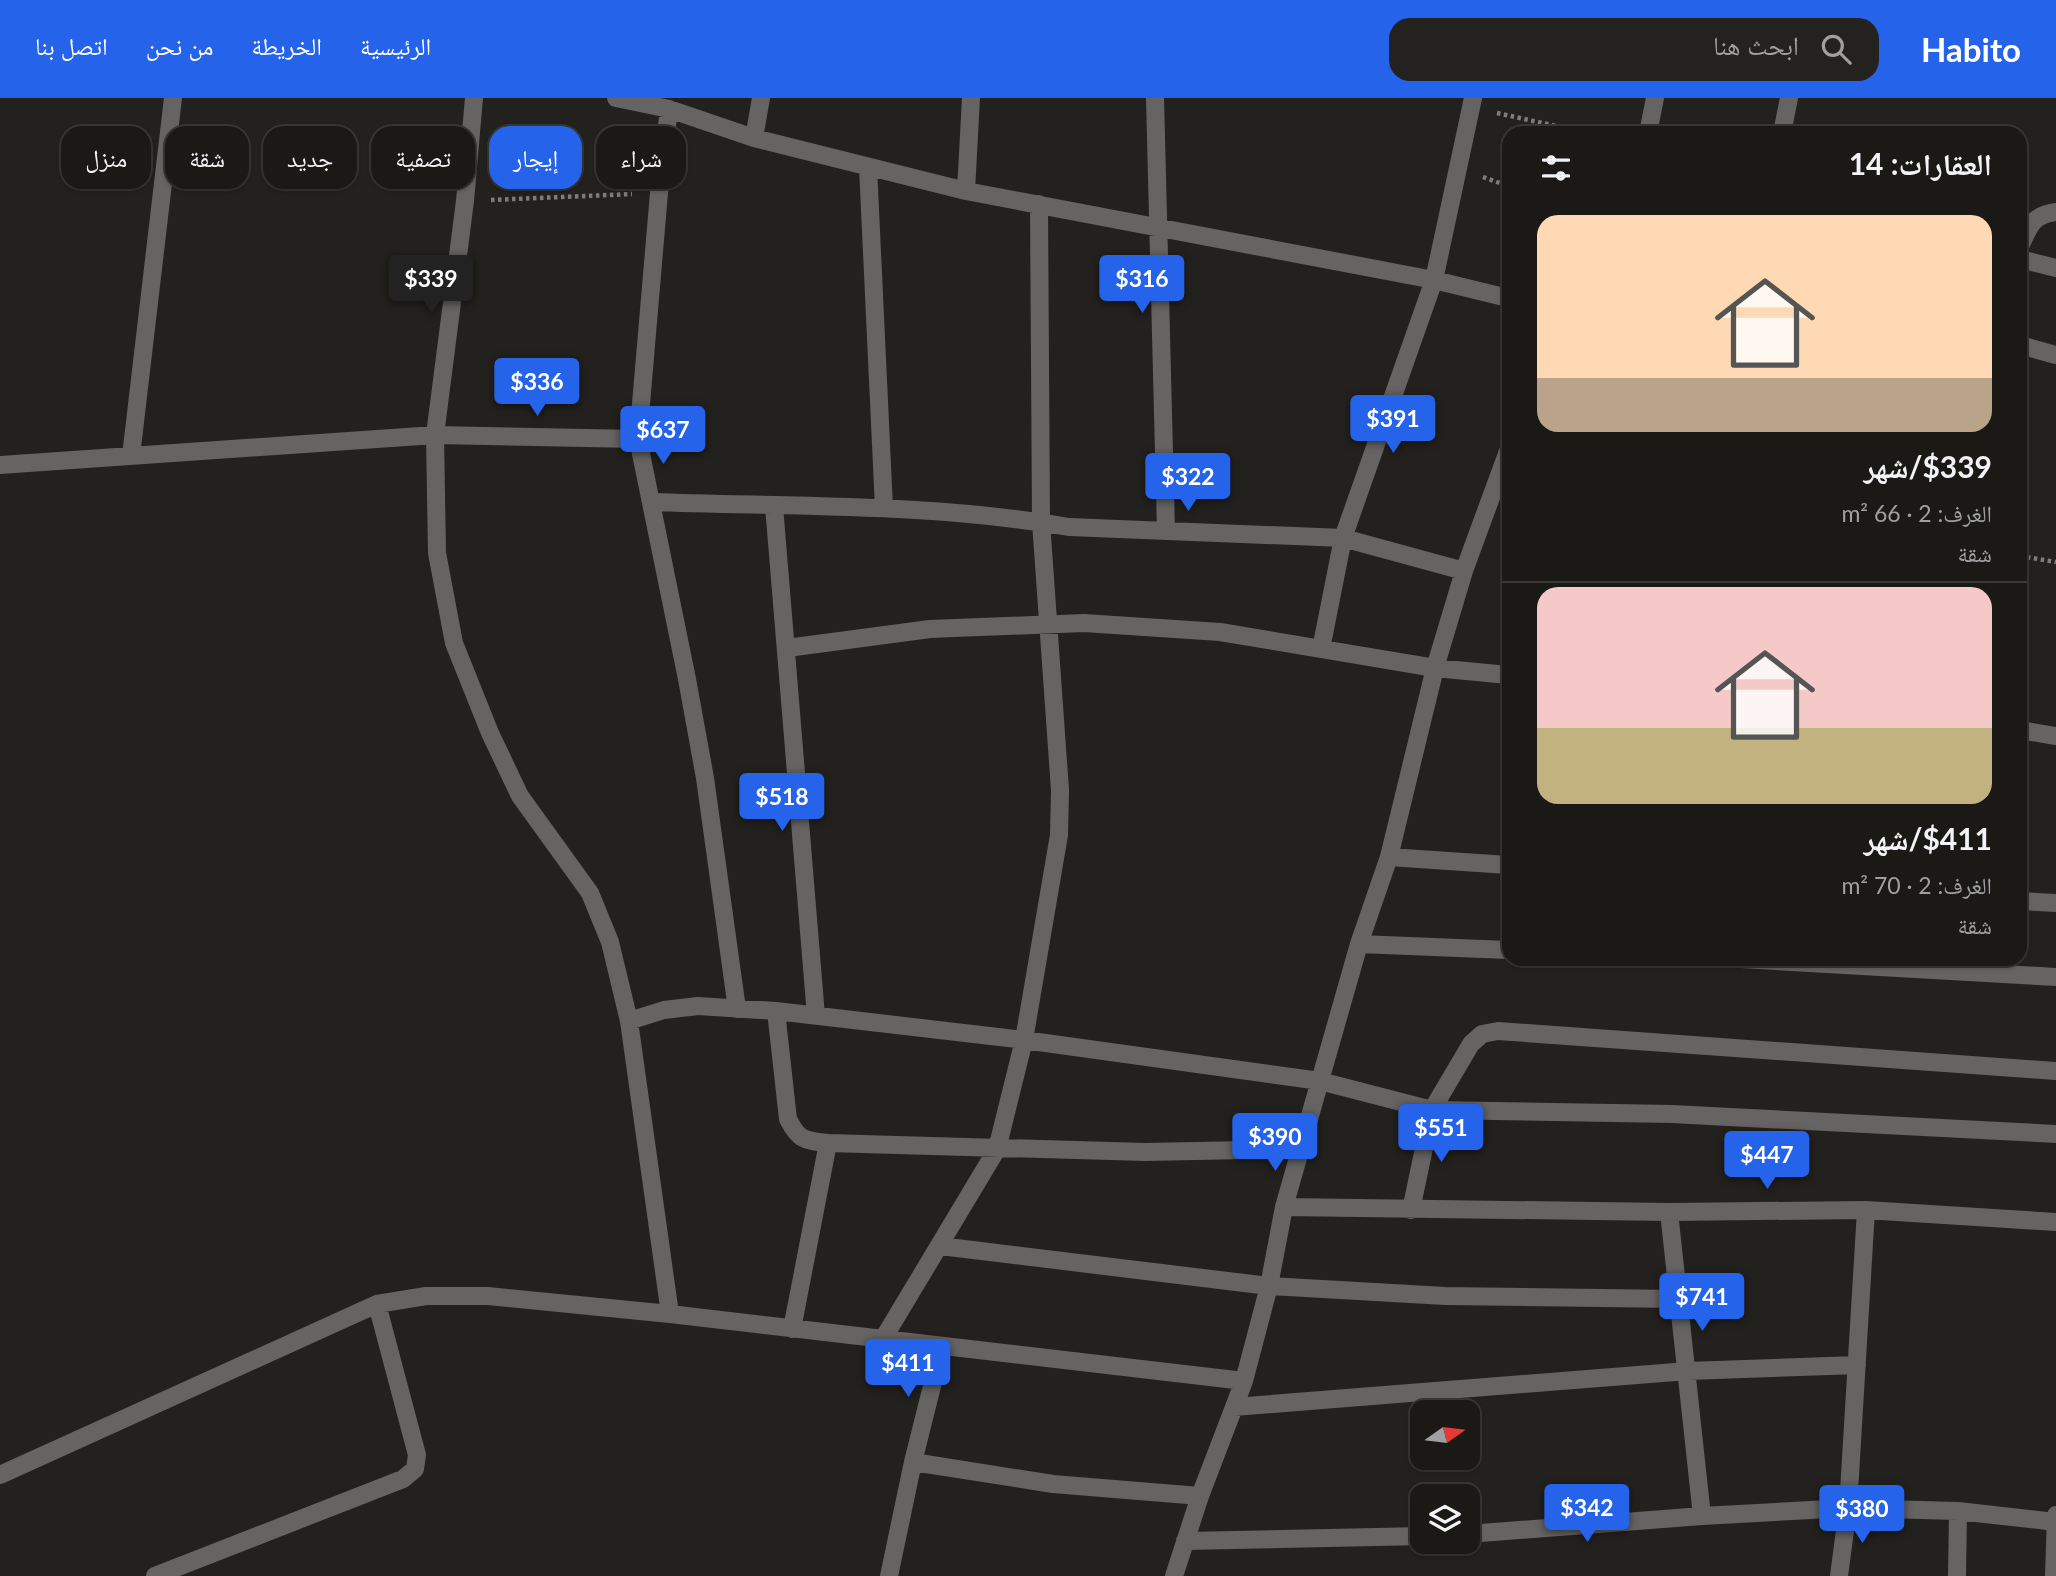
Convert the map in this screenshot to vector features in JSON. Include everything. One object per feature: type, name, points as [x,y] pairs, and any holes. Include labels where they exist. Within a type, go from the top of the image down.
[{"type":"street","points":[[131,456],[173,98]]},
{"type":"street","points":[[474,98],[465,201],[435,435],[438,553],[454,643],[490,733],[520,796],[590,893],[610,942],[629,1021],[670,1314]]},
{"type":"street","points":[[754,138],[761,98]]},
{"type":"street","points":[[967,191],[971,98]]},
{"type":"street","points":[[1156,98],[1166,531]]},
{"type":"street","points":[[1649,126],[1655,98]]},
{"type":"street","points":[[1783,126],[1789,98]]},
{"type":"street","points":[[620,99],[669,109],[754,138],[967,191],[1434,280],[1502,297]]},
{"type":"street","points":[[1321,649],[1343,538],[1434,280],[1471,103]]},
{"type":"street","points":[[669,109],[638,439],[703,766],[737,1009]]},
{"type":"street","points":[[869,167],[884,508]]},
{"type":"street","points":[[883,1339],[997,1149],[1024,1040],[1059,835],[1060,790],[1041,522],[1038,204]]},
{"type":"street","points":[[2027,230],[2030,223],[2044,214],[2056,212]]},
{"type":"street","points":[[2027,261],[2056,268]]},
{"type":"street","points":[[2027,347],[2056,355]]},
{"type":"street","points":[[0,465],[435,435],[638,439]]},
{"type":"street","points":[[1174,1576],[1200,1496],[1244,1381],[1269,1286],[1284,1207],[1359,944],[1389,857],[1435,668],[1464,571],[1502,467]]},
{"type":"street","points":[[651,502],[884,508],[1041,522],[1069,527],[1343,538],[1464,571]]},
{"type":"street","points":[[774,506],[816,1016]]},
{"type":"street","points":[[787,648],[930,629],[1084,623],[1220,632],[1435,668],[1502,674]]},
{"type":"street","points":[[2027,731],[2056,736]]},
{"type":"street","points":[[1389,857],[1502,865]]},
{"type":"street","points":[[2027,902],[2056,904]]},
{"type":"street","points":[[1359,944],[1502,950]]},
{"type":"street","points":[[1864,966],[2056,977]]},
{"type":"street","points":[[629,1021],[664,1010],[698,1006],[776,1011],[1024,1040],[1320,1081],[1432,1110],[1672,1114],[2056,1134]]},
{"type":"street","points":[[776,1011],[788,1119],[794,1132],[804,1140],[997,1149],[1145,1152],[1302,1149]]},
{"type":"street","points":[[1411,1210],[1432,1110],[1471,1044],[1482,1034],[1498,1031],[2056,1070]]},
{"type":"street","points":[[792,1329],[828,1143]]},
{"type":"street","points":[[1284,1207],[1669,1212],[1866,1210],[2056,1222]]},
{"type":"street","points":[[1839,1576],[1848,1508],[1866,1210]]},
{"type":"street","points":[[1669,1212],[1702,1516]]},
{"type":"street","points":[[940,1246],[1269,1286],[1445,1296],[1678,1299]]},
{"type":"street","points":[[0,1475],[377,1304],[426,1296],[488,1296],[670,1314],[1244,1381]]},
{"type":"street","points":[[155,1576],[403,1479],[415,1469],[417,1455],[377,1304]]},
{"type":"street","points":[[889,1576],[913,1462],[942,1346]]},
{"type":"street","points":[[1234,1407],[1688,1371],[1857,1365]]},
{"type":"street","points":[[913,1462],[1053,1483],[1200,1496]]},
{"type":"street","points":[[1480,1533],[1848,1508],[1958,1511],[2056,1519],[2054,1576]]},
{"type":"street","points":[[1957,1576],[1958,1511]]},
{"type":"street","points":[[1185,1541],[1410,1536]]},
{"type":"path","points":[[1471,103],[1561,126]]},
{"type":"path","points":[[465,201],[659,193]]},
{"type":"path","points":[[2027,557],[2056,562]]}]
